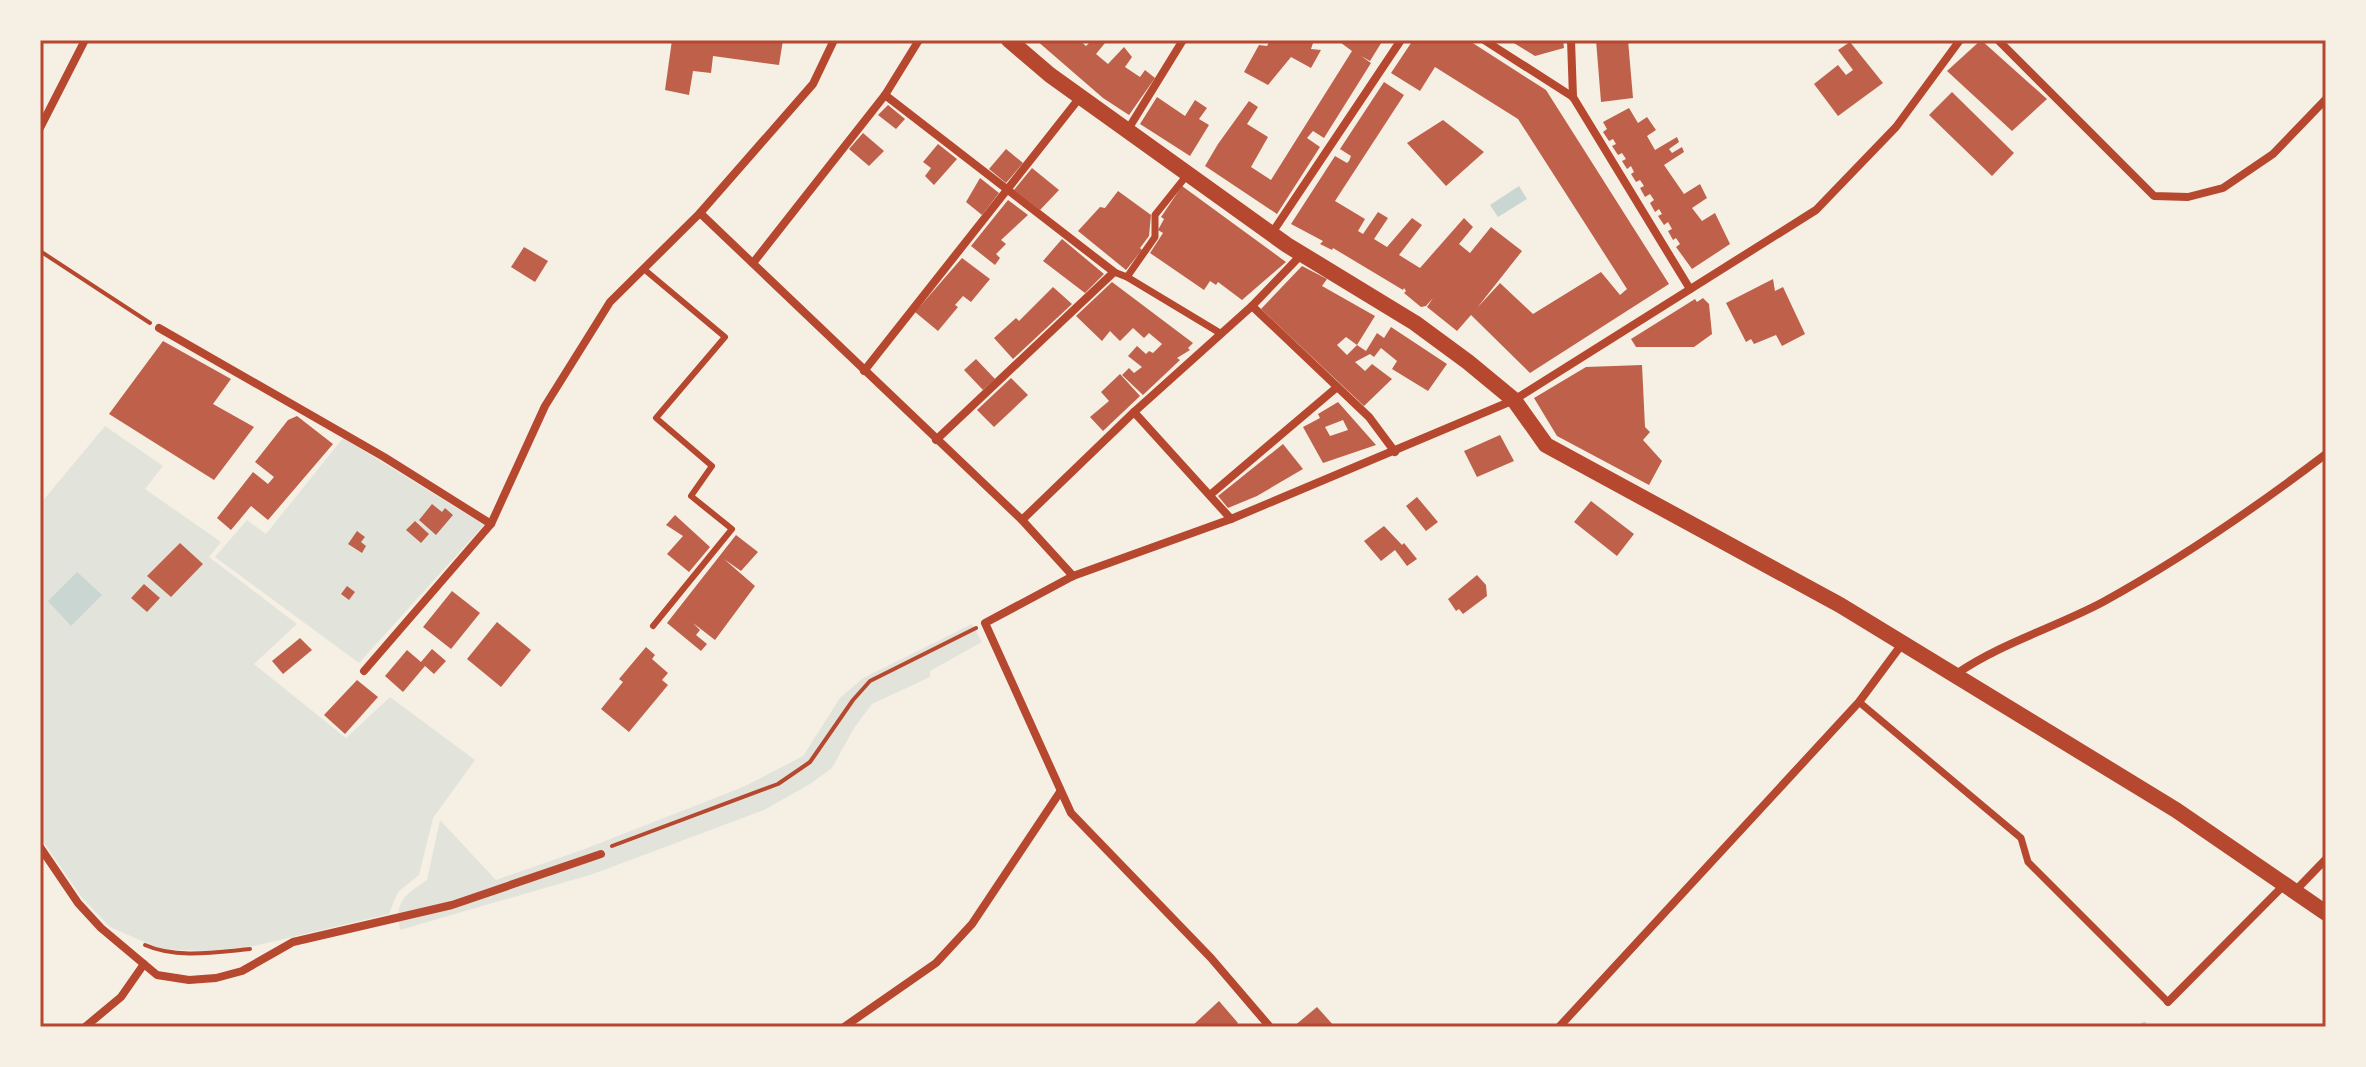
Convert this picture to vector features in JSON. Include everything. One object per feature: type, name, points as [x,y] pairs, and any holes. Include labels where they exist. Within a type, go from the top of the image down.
[{"type":"main road","points":[[1009,40],[1050,75],[1272,233],[1415,323],[1468,362],[1514,400],[1546,445],[1840,605],[2176,810],[2326,913]]},
{"type":"street","points":[[40,128],[85,40]]},
{"type":"street","points":[[364,671],[491,524],[545,406],[610,302],[700,213],[813,84],[834,40]]},
{"type":"street","points":[[753,263],[885,95],[919,40]]},
{"type":"street","points":[[1127,131],[1183,40]]},
{"type":"street","points":[[1272,233],[1401,40]]},
{"type":"street","points":[[1484,40],[1573,97],[1690,289]]},
{"type":"street","points":[[1571,40],[1573,97]]},
{"type":"street","points":[[1270,1027],[1202,948],[1071,813],[985,623],[1073,576],[1231,519],[1514,400],[1816,210],[1896,127],[1960,40]]},
{"type":"street","points":[[1998,40],[2154,196],[2188,197],[2223,188],[2273,154],[2326,99]]},
{"type":"street","points":[[885,95],[1114,272],[1220,333]]},
{"type":"street","points":[[864,371],[1081,96]]},
{"type":"street","points":[[1127,277],[1155,237],[1155,215],[1188,173]]},
{"type":"street","points":[[700,213],[1022,520],[1073,576]]},
{"type":"street","points":[[1022,520],[1134,412],[1252,306],[1302,254]]},
{"type":"street","points":[[936,440],[1114,272]]},
{"type":"street","points":[[1252,306],[1369,417],[1395,452]]},
{"type":"street","points":[[159,328],[372,450],[491,524]]},
{"type":"street","points":[[1210,495],[1336,388]]},
{"type":"street","points":[[1134,412],[1231,519]]},
{"type":"street","points":[[1955,675],[2014,641],[2100,603],[2166,566],[2273,495],[2326,454]]},
{"type":"street","points":[[1559,1027],[1859,702],[1903,643]]},
{"type":"street","points":[[1859,702],[2021,838],[2028,862],[2168,1002],[2290,887],[2326,859]]},
{"type":"street","points":[[844,1027],[936,963],[972,924],[1060,792]]},
{"type":"street","points":[[40,847],[78,903],[101,928],[157,975],[189,980],[216,978],[242,971],[293,942],[452,905],[604,851]]},
{"type":"street","points":[[85,1027],[121,997],[144,964]]},
{"type":"lane","points":[[645,270],[725,337],[656,418],[712,466],[691,496],[732,529],[653,626]]},
{"type":"path","points":[[40,251],[159,328]]},
{"type":"path","points":[[604,851],[778,784],[810,762],[870,681],[985,623]]},
{"type":"path","points":[[134,940],[159,951],[208,953],[254,949]]},
{"type":"shaded area","points":[[1519,186],[1527,199],[1498,217],[1490,205]]},
{"type":"shaded area","points":[[105,426],[163,466],[145,489],[221,542],[209,557],[297,624],[254,664],[346,738],[390,697],[475,760],[433,818],[419,875],[398,892],[389,914],[254,946],[208,951],[160,949],[110,927],[82,898],[40,837],[40,504]]},
{"type":"shaded area","points":[[343,438],[484,525],[359,663],[215,557],[247,520],[266,534]]},
{"type":"shaded area","points":[[77,572],[102,595],[71,626],[48,601]]},
{"type":"shaded area","points":[[972,624],[982,642],[930,671],[930,677],[872,704],[854,728],[832,768],[764,810],[593,874],[400,930],[400,905],[412,890],[427,880],[440,820],[496,880],[582,850],[743,787],[803,756],[840,698],[863,678]]},
{"type":"building","points":[[672,40],[783,40],[779,65],[713,56],[711,73],[693,71],[689,95],[665,90]]},
{"type":"building","points":[[1036,40],[1079,40],[1086,46],[1092,40],[1100,40],[1105,43],[1096,54],[1108,64],[1124,47],[1132,57],[1125,67],[1140,77],[1145,70],[1155,78],[1129,115],[1103,98]]},
{"type":"building","points":[[1270,40],[1314,40],[1311,49],[1321,50],[1311,68],[1291,57],[1268,85],[1244,72],[1259,45],[1267,46]]},
{"type":"building","points":[[1337,40],[1383,40],[1370,61],[1361,56],[1371,63],[1324,138],[1313,131],[1307,138],[1320,147],[1277,214],[1205,166],[1249,101],[1258,107],[1247,124],[1268,137],[1251,167],[1271,180],[1352,51]]},
{"type":"building","points":[[1413,40],[1468,40],[1546,90],[1669,284],[1530,373],[1471,315],[1457,331],[1427,307],[1433,298],[1421,307],[1404,293],[1404,288],[1333,248],[1320,244],[1323,241],[1291,224],[1335,156],[1347,163],[1349,161],[1351,156],[1340,149],[1384,82],[1404,95],[1335,201],[1365,219],[1358,231],[1363,234],[1378,212],[1388,218],[1374,239],[1387,247],[1412,218],[1422,225],[1399,255],[1420,268],[1464,218],[1473,227],[1459,244],[1470,253],[1491,227],[1522,251],[1477,308],[1500,283],[1533,314],[1601,272],[1620,295],[1627,289],[1518,119],[1435,67],[1420,91],[1391,73]]},
{"type":"building","points":[[1509,40],[1563,40],[1564,48],[1535,56]]},
{"type":"building","points":[[1596,40],[1628,40],[1633,98],[1601,102]]},
{"type":"building","points":[[1981,40],[2047,99],[2012,131],[1947,71]]},
{"type":"building","points":[[1850,42],[1883,83],[1838,116],[1814,84],[1838,65],[1846,75],[1853,70],[1838,50]]},
{"type":"building","points":[[1952,92],[2014,153],[1992,176],[1929,115]]},
{"type":"building","points":[[1157,97],[1185,116],[1195,100],[1207,108],[1199,119],[1209,125],[1190,156],[1140,124]]},
{"type":"building","points":[[888,105],[905,119],[896,129],[878,115]]},
{"type":"building","points":[[1629,108],[1638,123],[1647,117],[1656,130],[1647,136],[1655,150],[1677,137],[1679,142],[1669,149],[1672,153],[1682,147],[1684,152],[1664,165],[1684,194],[1700,184],[1707,198],[1692,208],[1702,221],[1715,213],[1730,244],[1692,269],[1676,247],[1680,244],[1676,238],[1673,240],[1668,231],[1672,229],[1668,222],[1664,225],[1658,216],[1662,214],[1659,209],[1655,212],[1650,203],[1654,200],[1650,194],[1645,197],[1640,188],[1644,186],[1640,180],[1636,182],[1631,166],[1627,169],[1622,161],[1626,159],[1622,153],[1618,155],[1612,146],[1616,144],[1613,139],[1609,141],[1603,132],[1607,129],[1603,122]]},
{"type":"building","points":[[1443,120],[1484,152],[1446,186],[1407,143]]},
{"type":"building","points":[[863,133],[884,151],[869,166],[849,149]]},
{"type":"building","points":[[938,144],[957,159],[934,185],[925,176],[931,168],[923,162]]},
{"type":"building","points":[[1006,149],[1023,163],[1006,183],[989,169]]},
{"type":"building","points":[[1032,168],[1059,190],[1040,210],[1014,190]]},
{"type":"building","points":[[980,178],[999,193],[982,215],[966,202]]},
{"type":"building","points":[[1182,186],[1286,262],[1242,300],[1218,282],[1216,285],[1210,281],[1204,290],[1150,253],[1163,233],[1158,230],[1164,219],[1161,217]]},
{"type":"building","points":[[1118,191],[1151,215],[1149,236],[1126,270],[1078,231],[1100,207],[1105,208]]},
{"type":"building","points":[[1008,200],[1028,215],[1001,240],[1006,244],[996,254],[1000,258],[995,265],[971,246]]},
{"type":"building","points":[[1062,239],[1104,274],[1085,293],[1043,261]]},
{"type":"building","points":[[524,247],[548,261],[535,282],[511,267]]},
{"type":"building","points":[[962,258],[990,279],[971,302],[963,296],[938,331],[915,312]]},
{"type":"building","points":[[1302,266],[1327,279],[1322,286],[1375,316],[1357,345],[1366,351],[1377,333],[1384,338],[1391,327],[1447,364],[1428,391],[1392,369],[1397,361],[1381,348],[1374,357],[1370,354],[1355,362],[1365,371],[1372,364],[1392,379],[1364,406],[1261,309]],"holes":[[[1346,337],[1357,345],[1347,355],[1337,345]]]},
{"type":"building","points":[[1773,279],[1775,291],[1783,287],[1805,334],[1782,346],[1776,335],[1754,344],[1751,339],[1746,342],[1726,303]]},
{"type":"building","points":[[1112,282],[1193,343],[1188,348],[1190,350],[1177,358],[1180,360],[1143,395],[1122,375],[1129,368],[1134,373],[1142,367],[1128,356],[1137,346],[1146,354],[1149,351],[1153,353],[1162,344],[1149,333],[1144,338],[1133,328],[1120,341],[1110,331],[1102,341],[1076,316]]},
{"type":"building","points":[[1053,287],[1072,304],[1013,359],[994,338],[1016,318],[1019,321]]},
{"type":"building","points":[[1703,298],[1709,304],[1712,334],[1694,347],[1636,347],[1631,339],[1695,299],[1697,302]]},
{"type":"building","points":[[163,341],[231,379],[213,404],[254,427],[214,480],[109,414]]},
{"type":"building","points":[[976,359],[995,379],[983,390],[964,370]]},
{"type":"building","points":[[1642,365],[1645,427],[1650,432],[1643,440],[1662,461],[1649,485],[1557,436],[1534,398],[1586,367]]},
{"type":"building","points":[[1120,374],[1140,396],[1103,431],[1090,417],[1109,401],[1101,392]]},
{"type":"building","points":[[1011,378],[1028,395],[994,427],[977,410]]},
{"type":"building","points":[[1338,402],[1376,445],[1323,463],[1303,427],[1320,418],[1318,414]],"holes":[[[1343,420],[1348,430],[1330,436],[1325,427]]]},
{"type":"building","points":[[297,416],[333,444],[268,520],[251,506],[231,530],[217,518],[253,472],[268,484],[274,477],[255,462],[288,420]]},
{"type":"building","points":[[1500,435],[1514,461],[1477,477],[1464,451]]},
{"type":"building","points":[[1283,444],[1303,469],[1257,496],[1228,508],[1218,496]]},
{"type":"building","points":[[1417,497],[1438,522],[1426,531],[1406,506]]},
{"type":"building","points":[[1591,501],[1634,534],[1617,556],[1574,522]]},
{"type":"building","points":[[432,504],[442,512],[445,508],[453,515],[436,535],[419,520]]},
{"type":"building","points":[[675,515],[710,547],[689,572],[667,554],[683,536],[666,525]]},
{"type":"building","points":[[415,521],[429,534],[421,543],[406,530]]},
{"type":"building","points":[[1384,526],[1417,559],[1407,566],[1395,550],[1381,561],[1364,541]]},
{"type":"building","points":[[357,531],[365,537],[361,542],[366,546],[362,553],[348,544]]},
{"type":"building","points":[[736,535],[758,552],[741,571],[724,559],[755,586],[715,640],[693,623],[700,630],[696,635],[707,644],[701,651],[667,623]]},
{"type":"building","points":[[180,543],[203,564],[171,597],[147,576]]},
{"type":"building","points":[[1477,575],[1486,585],[1487,596],[1463,614],[1459,609],[1456,611],[1448,599]]},
{"type":"building","points":[[144,584],[160,598],[147,612],[131,598]]},
{"type":"building","points":[[347,586],[355,592],[349,600],[341,594]]},
{"type":"building","points":[[452,591],[480,613],[451,649],[423,627]]},
{"type":"building","points":[[497,622],[531,650],[501,687],[467,659]]},
{"type":"building","points":[[300,638],[312,650],[283,674],[272,661]]},
{"type":"building","points":[[646,647],[655,655],[652,659],[668,673],[662,680],[668,685],[629,732],[601,709],[623,682],[619,679]]},
{"type":"building","points":[[432,649],[446,661],[434,674],[425,666],[403,692],[385,676],[407,650],[421,662]]},
{"type":"building","points":[[357,680],[378,697],[345,734],[324,715]]},
{"type":"building","points":[[1219,1001],[1238,1023],[1233,1027],[1191,1027]]},
{"type":"building","points":[[1317,1007],[1335,1027],[1293,1027]]},
{"type":"waterway","points":[[2141,1027],[2145,1027]]}]
